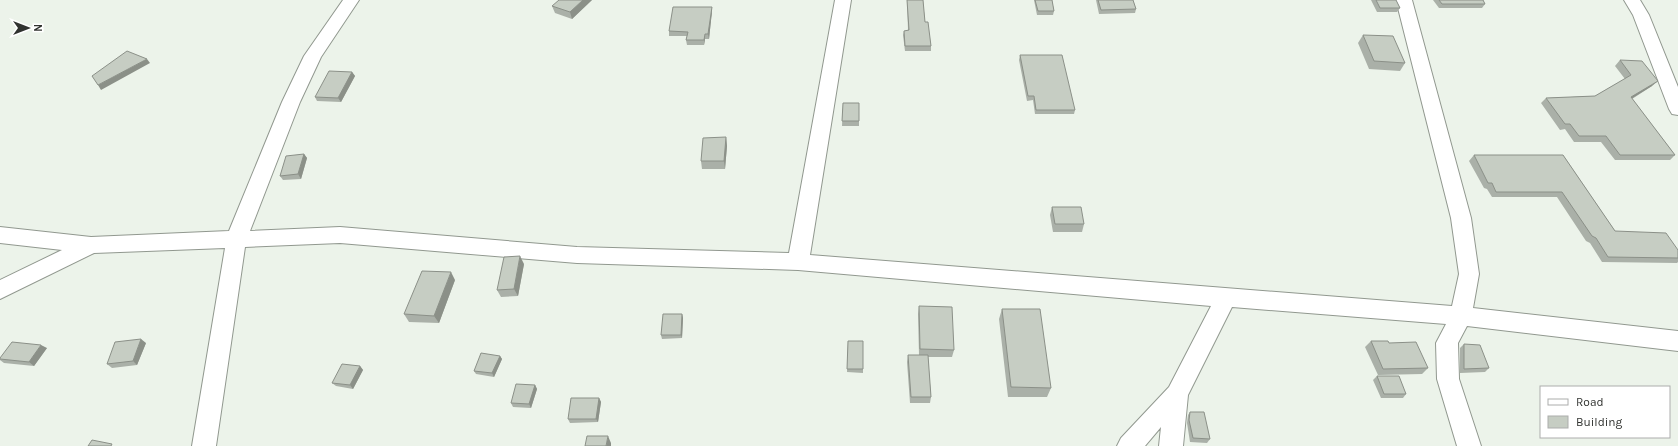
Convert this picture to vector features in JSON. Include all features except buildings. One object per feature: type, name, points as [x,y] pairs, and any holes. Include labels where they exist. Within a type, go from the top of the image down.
[{"type":"street","points":[[204,446],[236,240],[291,102],[313,56],[351,0]]},
{"type":"street","points":[[798,262],[842,0]]},
{"type":"street","points":[[1404,0],[1461,218],[1469,274],[1461,316],[1446,343],[1448,379],[1469,446]]},
{"type":"street","points":[[1632,0],[1641,15],[1678,109]]},
{"type":"street","points":[[0,235],[92,245],[340,235],[577,255],[798,262],[1461,316],[1678,341]]},
{"type":"street","points":[[0,290],[92,245]]},
{"type":"street","points":[[1129,446],[1177,394],[1226,298]]},
{"type":"street","points":[[1171,446],[1177,394]]}]
